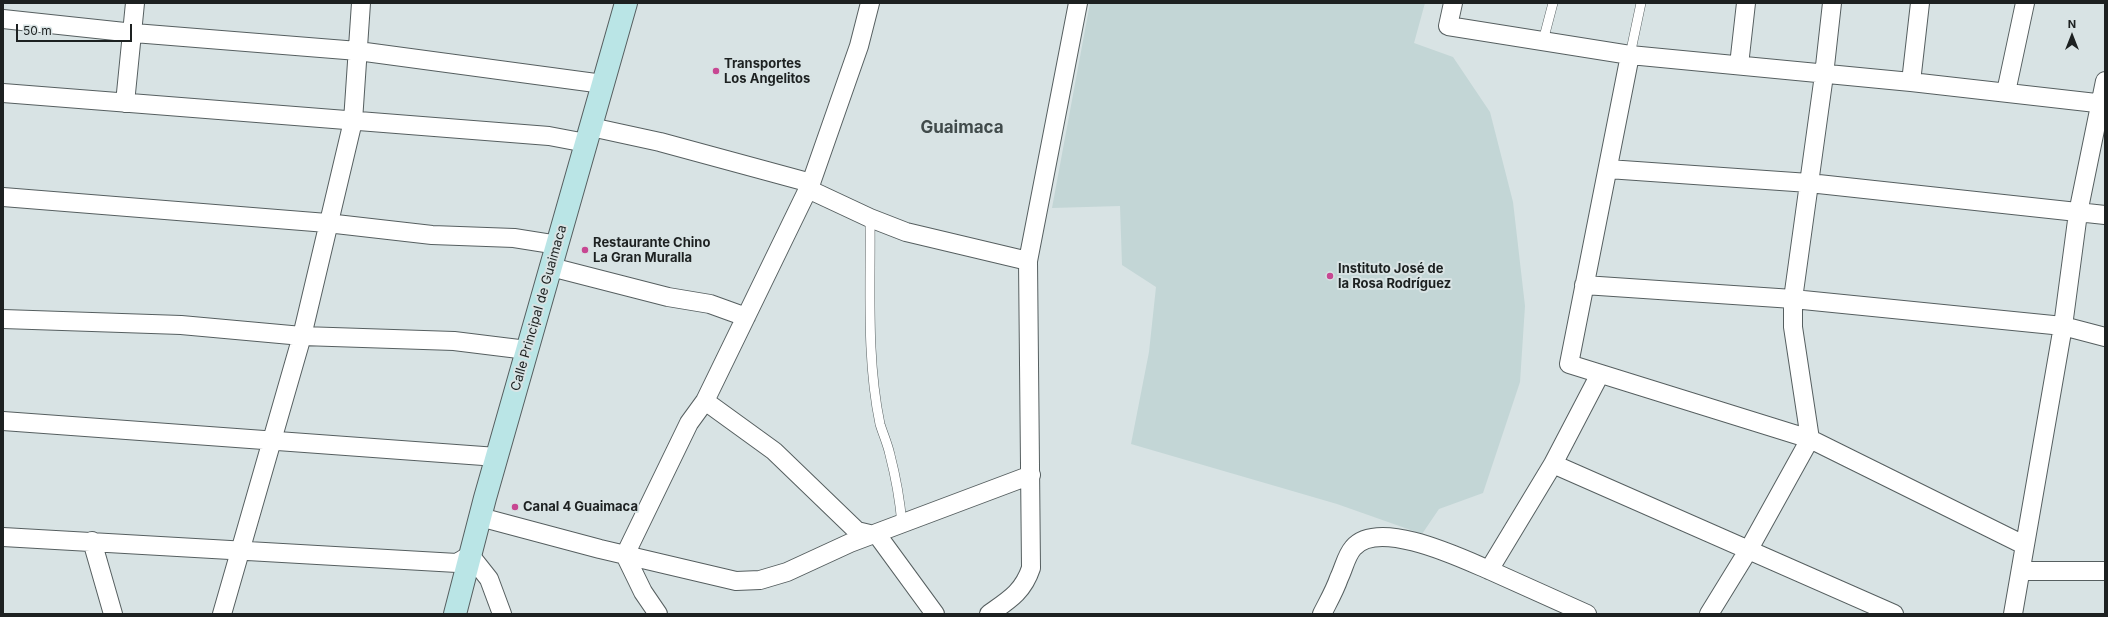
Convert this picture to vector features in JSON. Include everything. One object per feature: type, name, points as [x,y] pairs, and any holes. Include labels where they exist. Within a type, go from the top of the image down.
[{"type":"main road","name":"Calle Principal de Guaimaca","points":[[455,614],[480,517],[626,3]]},
{"type":"street","points":[[125,103],[134,33],[136,3]]},
{"type":"street","points":[[222,614],[302,336],[327,223],[353,121],[362,3]]},
{"type":"street","points":[[625,554],[688,423],[705,401],[810,186],[859,46],[870,3]]},
{"type":"street","points":[[989,614],[1014,596],[1026,582],[1031,568],[1028,261],[1078,3]]},
{"type":"street","points":[[1453,3],[1448,26],[1630,55],[1739,65],[1824,75],[1911,82],[2103,103]]},
{"type":"street","points":[[1739,65],[1746,3]]},
{"type":"street","points":[[1709,614],[1749,549],[1810,439],[1793,327],[1793,300],[1824,75],[1832,3]]},
{"type":"street","points":[[1911,82],[1920,3]]},
{"type":"street","points":[[2006,92],[2025,3]]},
{"type":"street","points":[[3,19],[134,33],[358,51],[603,84]]},
{"type":"street","points":[[1630,55],[1569,364],[1810,439],[2024,545]]},
{"type":"street","points":[[2013,614],[2063,326],[2078,213],[2103,103],[2105,81]]},
{"type":"street","points":[[3,93],[549,136],[588,135],[660,142],[810,186],[870,218],[906,232],[1028,261]]},
{"type":"street","points":[[1608,169],[1809,183],[2105,215]]},
{"type":"street","points":[[3,197],[327,223],[432,235],[514,238],[558,245]]},
{"type":"street","points":[[551,266],[668,297],[710,304],[746,317]]},
{"type":"street","points":[[1584,285],[1793,300],[2063,326],[2105,337]]},
{"type":"street","points":[[3,319],[181,325],[302,336],[454,341],[527,350]]},
{"type":"street","points":[[1489,570],[1553,464],[1600,374]]},
{"type":"street","points":[[705,401],[774,451],[857,531],[878,536],[935,614]]},
{"type":"street","points":[[3,421],[497,457]]},
{"type":"street","points":[[1553,464],[1894,614]]},
{"type":"street","points":[[480,517],[736,581],[760,580],[787,572],[850,543],[1031,475]]},
{"type":"street","points":[[3,537],[241,549],[457,563],[470,554],[488,579],[502,614]]},
{"type":"street","points":[[1322,614],[1347,558],[1354,548],[1364,540],[1378,538],[1416,542],[1432,546],[1587,614]]},
{"type":"street","points":[[92,541],[113,614]]},
{"type":"street","points":[[625,554],[643,592],[658,614]]},
{"type":"street","points":[[2021,571],[2105,571]]},
{"type":"lane","points":[[1543,41],[1553,3]]},
{"type":"lane","points":[[1630,55],[1641,3]]},
{"type":"lane","points":[[870,218],[870,279],[872,296],[869,329],[880,424],[890,455],[902,524]]},
{"type":"shaded area","name":"Instituto José de la Rosa Rodríguez","points":[[1090,3],[1425,3],[1414,43],[1453,57],[1490,112],[1513,202],[1525,306],[1520,382],[1483,493],[1439,509],[1422,534],[1337,504],[1131,444],[1149,352],[1156,287],[1122,265],[1120,206],[1052,208]]},
{"type":"place","name":"Transportes Los Angelitos","points":[[716,71]]},
{"type":"place","name":"Restaurante Chino La Gran Muralla","points":[[585,250]]},
{"type":"place","name":"Instituto José de la Rosa Rodríguez","points":[[1330,276]]},
{"type":"place","name":"Canal 4 Guaimaca","points":[[515,507]]},
{"type":"district","name":"Guaimaca","points":[[962,128]]}]
